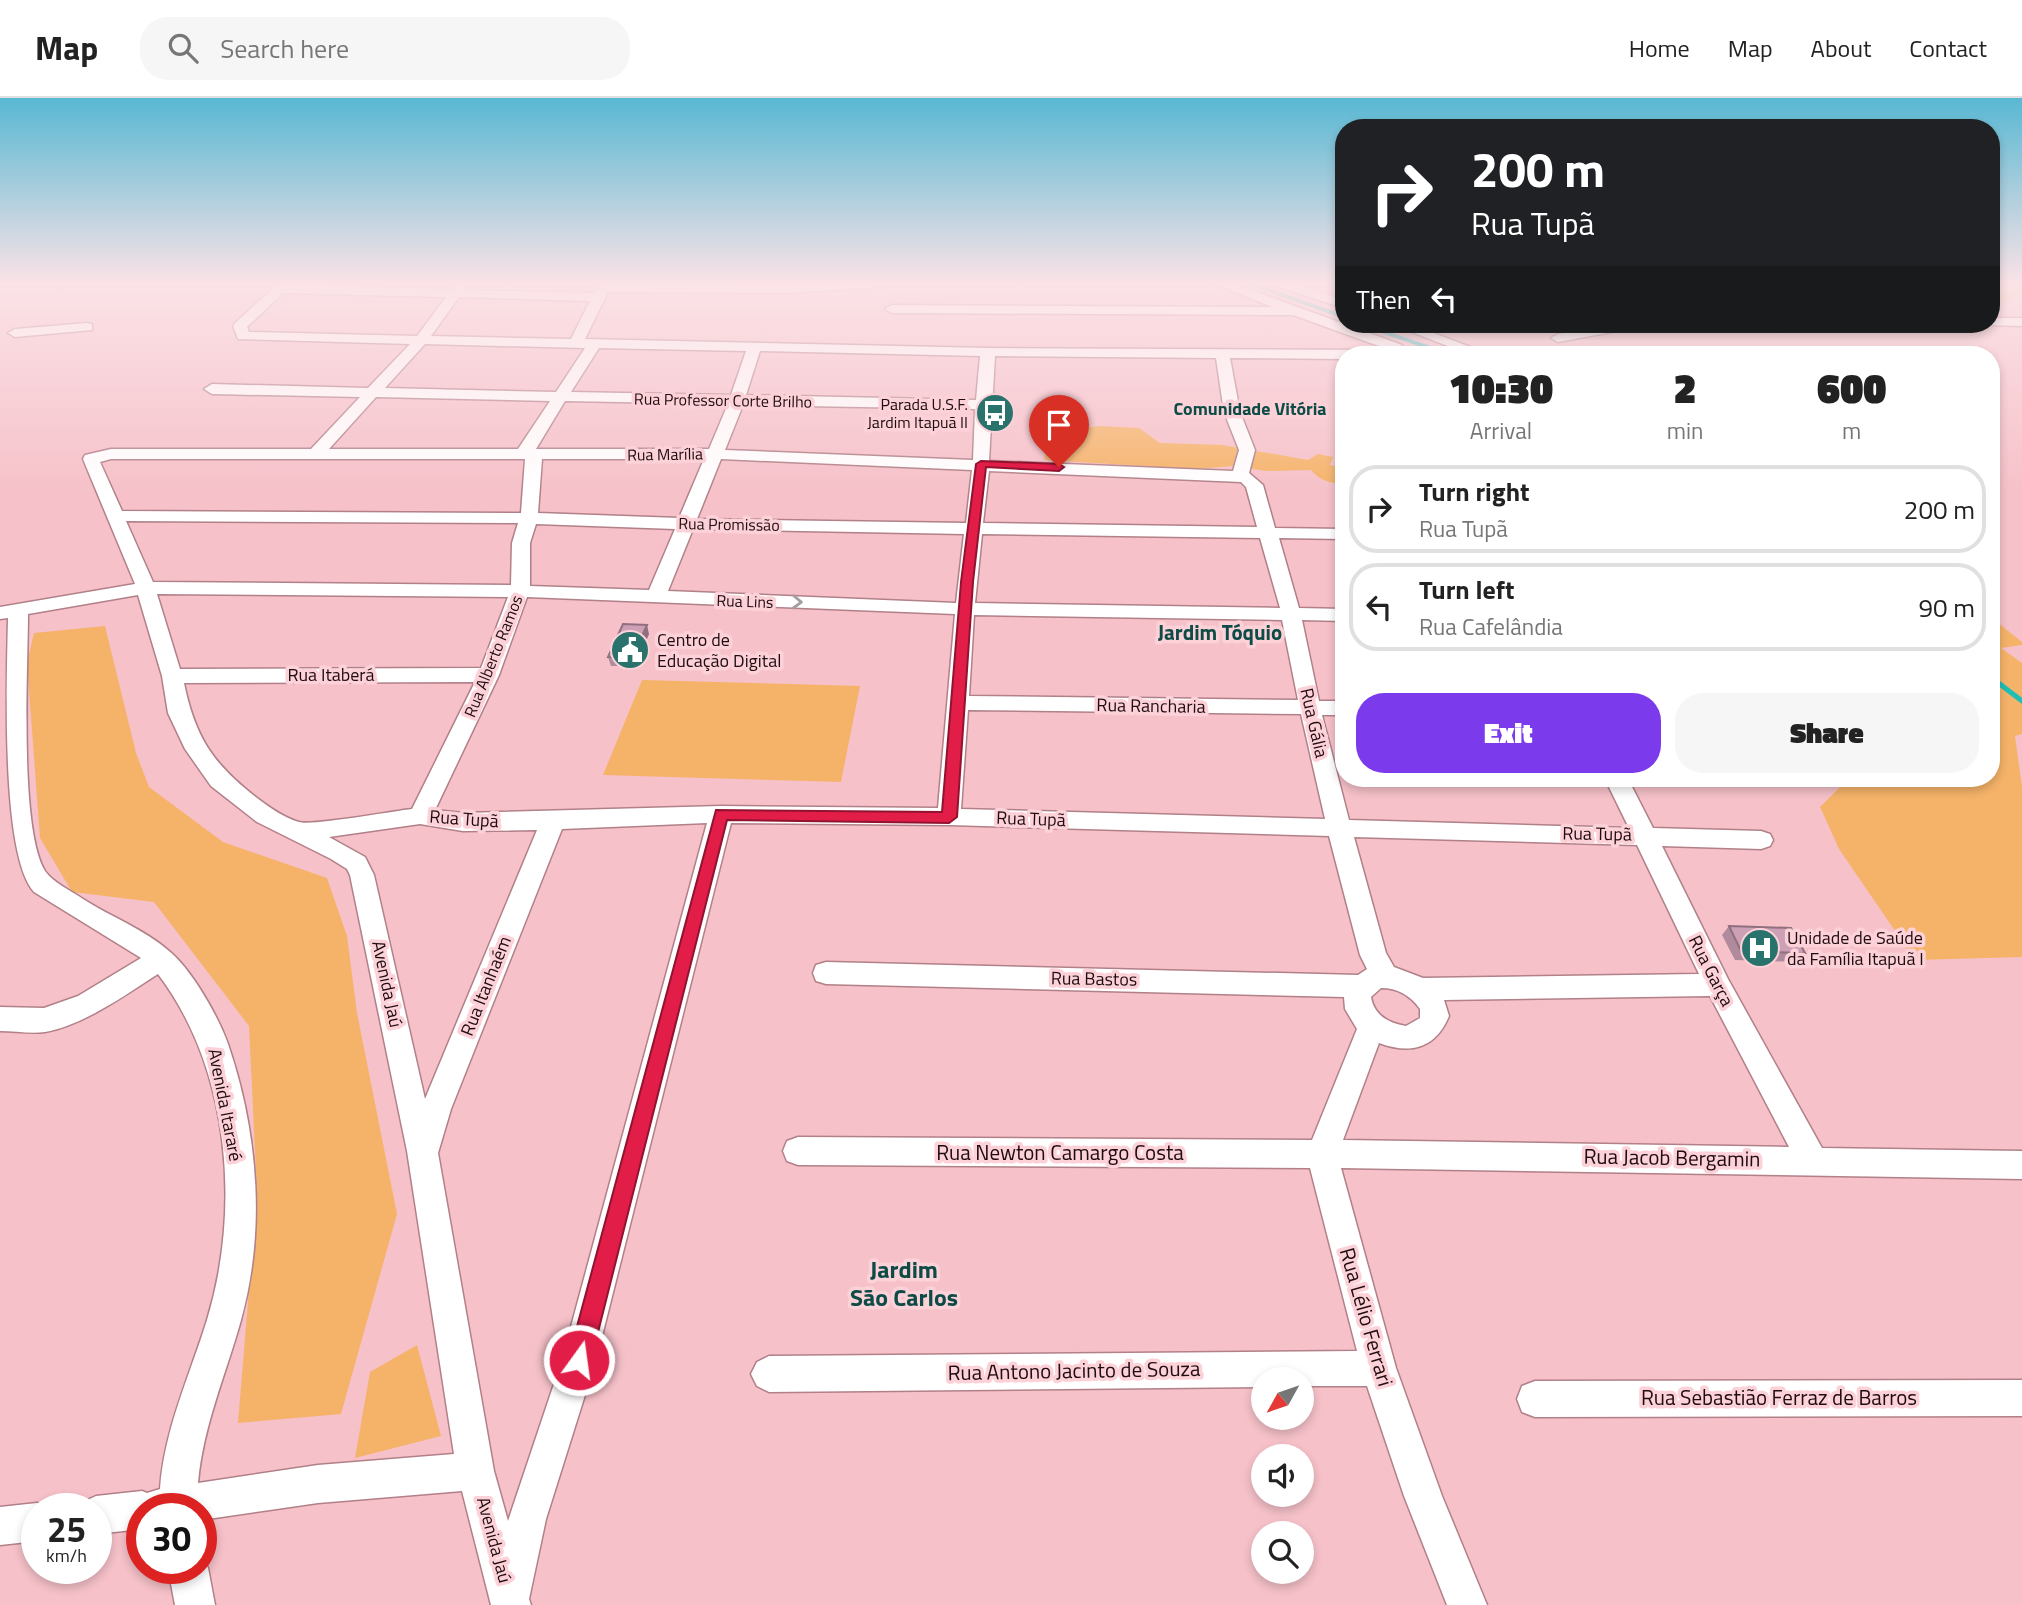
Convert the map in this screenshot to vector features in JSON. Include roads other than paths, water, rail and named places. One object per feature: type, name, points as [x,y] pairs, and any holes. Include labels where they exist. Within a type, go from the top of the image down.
[{"type":"street","points":[[316,453],[410,352]]},
{"type":"street","name":"Rua Alberto Ramos","points":[[421,816],[489,675],[520,592],[521,543],[529,517],[534,456],[526,449],[561,396],[581,352]]},
{"type":"street","points":[[656,597],[737,400],[752,352]]},
{"type":"street","points":[[949,817],[972,528],[981,464],[988,352]]},
{"type":"street","points":[[1065,352],[1335,354]]},
{"type":"street","points":[[1223,353],[1223,370],[1232,412],[1247,450],[1240,475]]},
{"type":"street","name":"Rua Professor Corte Brilho","points":[[212,389],[983,405]]},
{"type":"street","name":"Rua Marília","points":[[91,459],[111,454],[714,454],[1240,475]]},
{"type":"street","name":"Avenida Jaú","points":[[91,459],[146,588],[172,676],[179,713],[197,749],[219,780],[265,816],[302,832],[356,863],[362,875],[422,1151],[475,1471],[510,1602]]},
{"type":"street","name":"Rua Gália","points":[[1240,475],[1252,480],[1291,613],[1310,708],[1373,956],[1374,981]]},
{"type":"street","name":"Rua Promissão","points":[[114,516],[529,517],[684,524],[1335,534]]},
{"type":"street","name":"Rua Lins","points":[[9,612],[146,588],[520,592],[965,609],[1335,615]]},
{"type":"street","name":"Avenida Itararé","points":[[9,612],[9,815],[26,858],[36,878],[86,915],[161,959],[188,997],[212,1041],[232,1124],[240,1203],[231,1292],[168,1493]]},
{"type":"street","name":"Rua Itaberá","points":[[172,676],[489,675]]},
{"type":"street","name":"Rua Rancharia","points":[[959,703],[1335,708]]},
{"type":"street","name":"Rua Garça","points":[[1621,787],[1718,985],[1812,1160]]},
{"type":"street","points":[[510,1602],[527,1519],[579,1360],[721,814]]},
{"type":"street","name":"Rua Tupã","points":[[302,832],[421,816],[463,822],[721,814],[949,817],[1761,840]]},
{"type":"street","name":"Rua Itanhaém","points":[[422,1151],[436,1109],[553,821]]},
{"type":"street","points":[[0,1019],[45,1020],[88,1004],[161,959]]},
{"type":"street","name":"Rua Bastos","points":[[826,973],[1374,981]]},
{"type":"street","points":[[1400,978],[1420,989],[1432,1005],[1434,1015],[1432,1025],[1425,1032],[1403,1038],[1390,1036],[1372,1026],[1359,1011],[1357,1001],[1374,981],[1400,978]]},
{"type":"street","points":[[1420,989],[1718,985]]},
{"type":"street","points":[[1322,1154],[1372,1026]]},
{"type":"street","name":"Rua Newton Camargo Costa","points":[[798,1151],[1322,1154]]},
{"type":"street","name":"Rua Jacob Bergamin","points":[[1322,1154],[2022,1165]]},
{"type":"street","name":"Rua Lélio Ferrari","points":[[1322,1154],[1379,1368],[1423,1496],[1467,1605]]},
{"type":"street","name":"Rua Antono Jacinto de Souza","points":[[769,1374],[1379,1368]]},
{"type":"street","name":"Rua Sebastião Ferraz de Barros","points":[[1535,1399],[2022,1398]]},
{"type":"street","points":[[217,1500],[318,1484],[475,1471]]},
{"type":"street","points":[[0,1526],[21,1524]]},
{"type":"street","points":[[191,1584],[195,1605]]},
{"type":"waterway","points":[[2000,684],[2022,701]]},
{"type":"place","name":"Parada U.S.F. Jardim Itapuã II","points":[[995,413]]},
{"type":"place","name":"Centro de Educação Digital","points":[[630,650]]},
{"type":"place","name":"Unidade de Saúde da Família Itapuã I","points":[[1760,948]]},
{"type":"district","name":"Comunidade Vitória","points":[[1250,409]]},
{"type":"district","name":"Jardim Tóquio","points":[[1220,633]]},
{"type":"district","name":"Jardim São Carlos","points":[[904,1284]]}]
